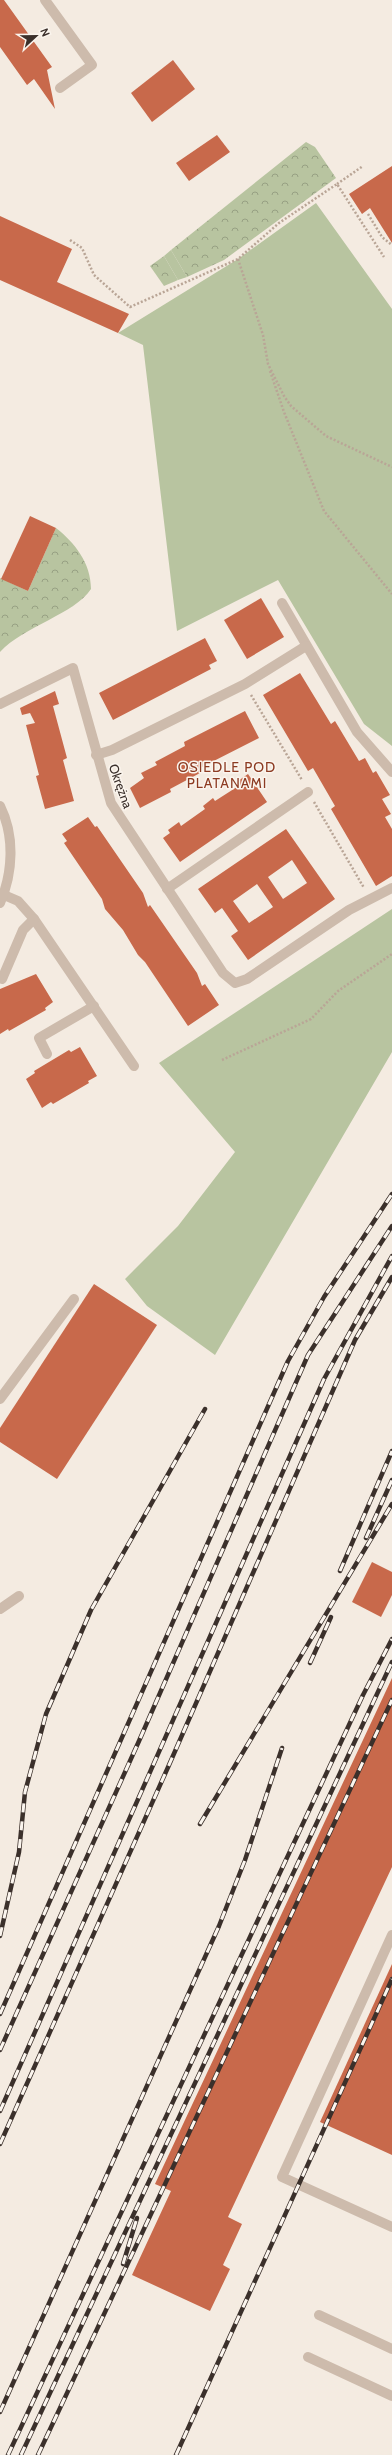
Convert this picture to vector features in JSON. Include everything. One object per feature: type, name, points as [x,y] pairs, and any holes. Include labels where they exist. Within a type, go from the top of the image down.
[{"type":"street","points":[[45,0],[92,65],[60,88]]},
{"type":"street","points":[[282,603],[357,732],[392,772]]},
{"type":"street","points":[[96,755],[112,750],[245,684],[306,646]]},
{"type":"street","name":"Okrężna","points":[[0,704],[73,668],[96,755],[111,803],[119,818],[223,973],[235,982],[248,979],[349,910],[392,888]]},
{"type":"street","points":[[167,889],[308,792]]},
{"type":"street","points":[[0,806],[7,826],[11,855],[2,899],[18,901],[34,919],[134,1066]]},
{"type":"street","points":[[2,979],[23,930],[34,919]]},
{"type":"street","points":[[47,1054],[39,1038],[94,1006]]},
{"type":"street","points":[[0,1399],[74,1299]]},
{"type":"street","points":[[0,1609],[19,1596]]},
{"type":"street","points":[[392,1935],[282,2177],[392,2227]]},
{"type":"street","points":[[319,2315],[392,2349]]},
{"type":"street","points":[[308,2357],[392,2396]]},
{"type":"path","points":[[70,240],[82,248],[94,275],[130,307],[238,259],[279,223],[364,166]]},
{"type":"path","points":[[337,184],[384,257]]},
{"type":"path","points":[[368,214],[382,237],[392,245]]},
{"type":"path","points":[[238,259],[263,335],[268,364],[284,412],[324,511],[392,594]]},
{"type":"path","points":[[268,364],[284,396],[312,426],[339,443],[392,467]]},
{"type":"path","points":[[222,1060],[311,1019],[338,991],[392,954]]},
{"type":"green space","points":[[306,142],[315,147],[336,178],[224,260],[187,277],[171,250]]},
{"type":"green space","points":[[316,203],[392,309],[392,746],[364,724],[278,580],[177,631],[143,345],[118,333],[238,259]]},
{"type":"green space","points":[[171,250],[187,277],[178,280],[164,256]]},
{"type":"green space","points":[[164,256],[178,280],[164,286],[150,266]]},
{"type":"green space","points":[[56,528],[81,554],[88,571],[91,589],[73,606],[22,635],[0,652],[0,578],[28,591]]},
{"type":"green space","points":[[392,909],[392,1052],[215,1355],[147,1306],[125,1279],[178,1226],[235,1152],[159,1063]]},
{"type":"building","points":[[0,0],[4,0],[52,67],[47,70],[55,109],[34,79],[27,85],[0,47]]},
{"type":"building","points":[[173,60],[195,89],[152,122],[131,93]]},
{"type":"building","points":[[217,135],[230,152],[189,181],[176,163]]},
{"type":"building","points":[[392,166],[392,243],[370,208],[362,214],[349,194]]},
{"type":"building","points":[[0,216],[72,249],[57,282],[129,314],[118,333],[0,280]]},
{"type":"building","points":[[30,516],[56,528],[28,591],[1,579]]},
{"type":"building","points":[[261,598],[284,637],[247,659],[224,620]]},
{"type":"building","points":[[205,638],[217,661],[209,665],[211,669],[113,720],[99,693]]},
{"type":"building","points":[[300,673],[331,724],[335,721],[359,761],[365,758],[373,773],[376,771],[390,795],[382,799],[391,814],[385,817],[392,829],[392,876],[376,886],[331,809],[335,806],[313,768],[308,771],[263,695]]},
{"type":"building","points":[[55,691],[59,704],[53,706],[67,758],[63,760],[74,801],[45,809],[36,776],[39,775],[26,725],[35,723],[30,713],[22,715],[20,708]]},
{"type":"building","points":[[245,711],[259,738],[198,769],[200,773],[170,789],[171,792],[140,808],[130,788],[144,778],[141,773],[157,765],[155,762],[185,746],[184,742]]},
{"type":"building","points":[[248,774],[267,802],[180,862],[163,838],[170,833],[168,830],[179,822],[181,826],[205,809],[203,806],[213,798],[215,801],[240,785],[238,781]]},
{"type":"building","points":[[88,817],[95,827],[97,826],[143,893],[148,907],[150,905],[197,973],[202,986],[205,984],[219,1005],[188,1026],[145,962],[138,955],[123,930],[105,909],[102,899],[64,843],[67,841],[62,834]]},
{"type":"building","points":[[286,829],[335,899],[248,960],[231,936],[238,931],[222,908],[215,913],[198,889]],"holes":[[[292,860],[307,883],[283,899],[268,877]],[[257,884],[273,907],[249,923],[233,901]]]},
{"type":"building","points":[[36,974],[53,1002],[45,1008],[46,1010],[9,1031],[8,1029],[0,1034],[0,989]]},
{"type":"building","points":[[80,1047],[97,1076],[88,1081],[89,1083],[53,1104],[51,1102],[42,1108],[26,1079],[35,1073],[34,1071],[69,1050],[71,1052]]},
{"type":"building","points":[[94,1284],[157,1325],[57,1479],[0,1442],[0,1428]]},
{"type":"building","points":[[372,1562],[392,1572],[392,1595],[381,1617],[352,1602]]},
{"type":"building","points":[[392,1678],[392,1867],[228,2217],[242,2224],[223,2265],[230,2269],[210,2311],[132,2275],[171,2191],[155,2184]]},
{"type":"building","points":[[392,1964],[392,2155],[320,2122]]},
{"type":"railway","points":[[0,2014],[288,1361],[324,1297],[392,1194]]},
{"type":"railway","points":[[0,2050],[139,1741],[308,1355],[392,1226]]},
{"type":"railway","points":[[0,2111],[324,1379],[392,1256]]},
{"type":"railway","points":[[0,2144],[169,1765],[355,1340],[392,1277]]},
{"type":"railway","points":[[0,1936],[19,1852],[25,1792],[46,1714],[91,1610],[205,1409]]},
{"type":"railway","points":[[340,1571],[392,1451]]},
{"type":"railway","points":[[366,1538],[392,1480]]},
{"type":"railway","points":[[200,1824],[392,1504]]},
{"type":"railway","points":[[310,1663],[331,1617]]},
{"type":"railway","points":[[8,2455],[363,1695],[392,1639]]},
{"type":"railway","points":[[21,2455],[392,1662]]},
{"type":"railway","points":[[38,2455],[392,1700]]},
{"type":"railway","points":[[0,2412],[219,1926],[245,1860],[282,1748]]},
{"type":"railway","points":[[176,2455],[392,1979]]},
{"type":"railway","points":[[123,2264],[137,2218]]},
{"type":"district","name":"OSIEDLE POD PLATANAMI","points":[[227,776]]}]
